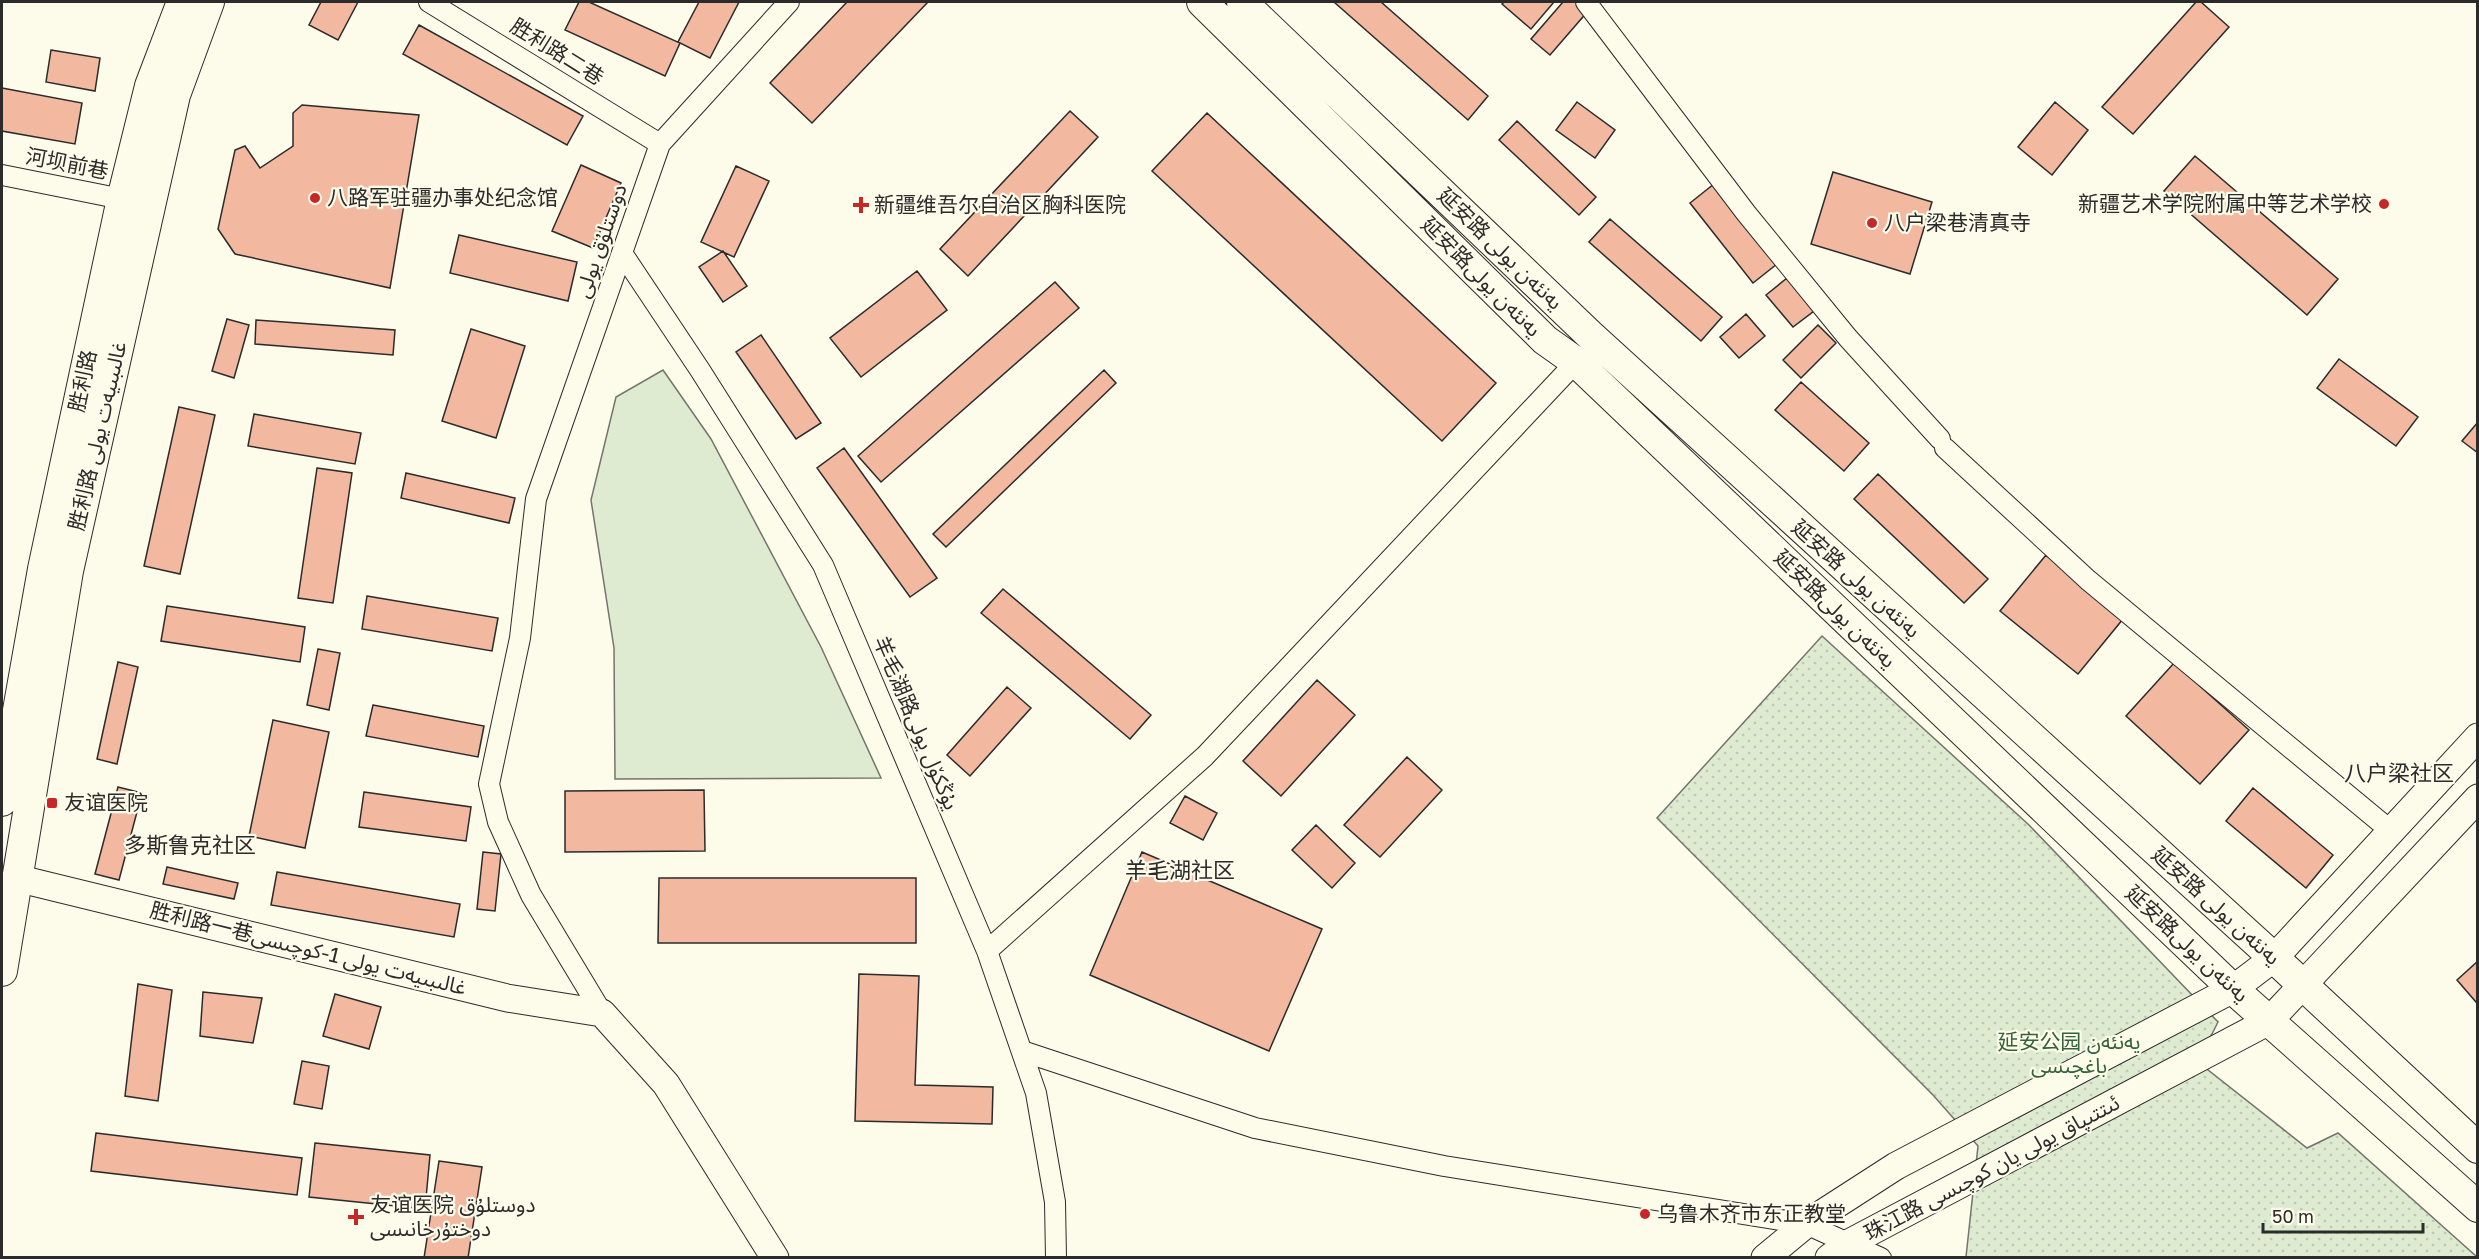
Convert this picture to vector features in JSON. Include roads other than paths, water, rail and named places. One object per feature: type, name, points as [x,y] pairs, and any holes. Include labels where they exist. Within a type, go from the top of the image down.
[{"type":"main road","name":"胜利路","points":[[2,801],[43,569],[122,199],[150,86],[182,2]]},
{"type":"main road","name":"胜利路 غالىبىيەت يولى","points":[[9,875],[68,571],[175,94],[209,2]]},
{"type":"main road","name":"延安路يەنئەن يولى","points":[[1202,2],[1545,340],[1576,362],[2233,989],[2478,1207]]},
{"type":"main road","name":"延安路 يەنئەن يولى","points":[[1242,2],[1590,335],[2274,958],[2478,1148]]},
{"type":"main road","points":[[2,971],[9,875]]},
{"type":"street","name":"胜利路二巷","points":[[429,2],[660,144]]},
{"type":"street","points":[[660,144],[789,2]]},
{"type":"street","points":[[1586,2],[1746,213],[1848,338],[1942,444],[2088,580],[2391,831]]},
{"type":"street","name":"دوستلۇق يولى","points":[[602,1013],[531,895],[498,822],[489,784],[520,638],[536,499],[660,144]]},
{"type":"street","name":"河坝前巷","points":[[2,175],[122,199]]},
{"type":"street","name":"羊毛湖路يۇڭكۆل يولى","points":[[622,253],[700,370],[823,565],[987,951],[1036,1093],[1055,1202],[1056,1257]]},
{"type":"street","points":[[987,951],[1205,756],[1576,362]]},
{"type":"street","name":"珠江路 ئىتتىپاق يولى يان كوچىسى","points":[[1766,1257],[1806,1224],[1896,1166],[2233,989],[2274,958],[2478,737]]},
{"type":"street","name":"珠江路 ئىتتىپاق يولى يان كوچىسى","points":[[1839,1250],[2269,1021],[2478,798]]},
{"type":"street","name":"胜利路一巷غالىبىيەت يولى 1-كوچىسى","points":[[9,875],[507,998],[602,1013]]},
{"type":"street","points":[[602,1013],[666,1084],[775,1257]]},
{"type":"street","points":[[1022,1052],[1255,1128],[1444,1166],[1806,1224],[1839,1250],[1881,1257]]},
{"type":"place","name":"八路军驻疆办事处纪念馆","points":[[315,198]]},
{"type":"place","name":"新疆艺术学院附属中等艺术学校","points":[[2384,204]]},
{"type":"place","name":"新疆维吾尔自治区胸科医院","points":[[861,205]]},
{"type":"place","name":"八户梁巷清真寺","points":[[1872,223]]},
{"type":"place","name":"友谊医院","points":[[52,803]]},
{"type":"place","name":"乌鲁木齐市东正教堂","points":[[1645,1214]]},
{"type":"place","name":"友谊医院 دوستلۇق دوختۇرخانىسى","points":[[356,1217]]},
{"type":"district","name":"八户梁社区","points":[[2399,773]]},
{"type":"district","name":"多斯鲁克社区","points":[[190,845]]},
{"type":"district","name":"羊毛湖社区","points":[[1180,870]]},
{"type":"park label","name":"延安公园 يەنئەن باغچىسى","points":[[2069,1054]]}]
